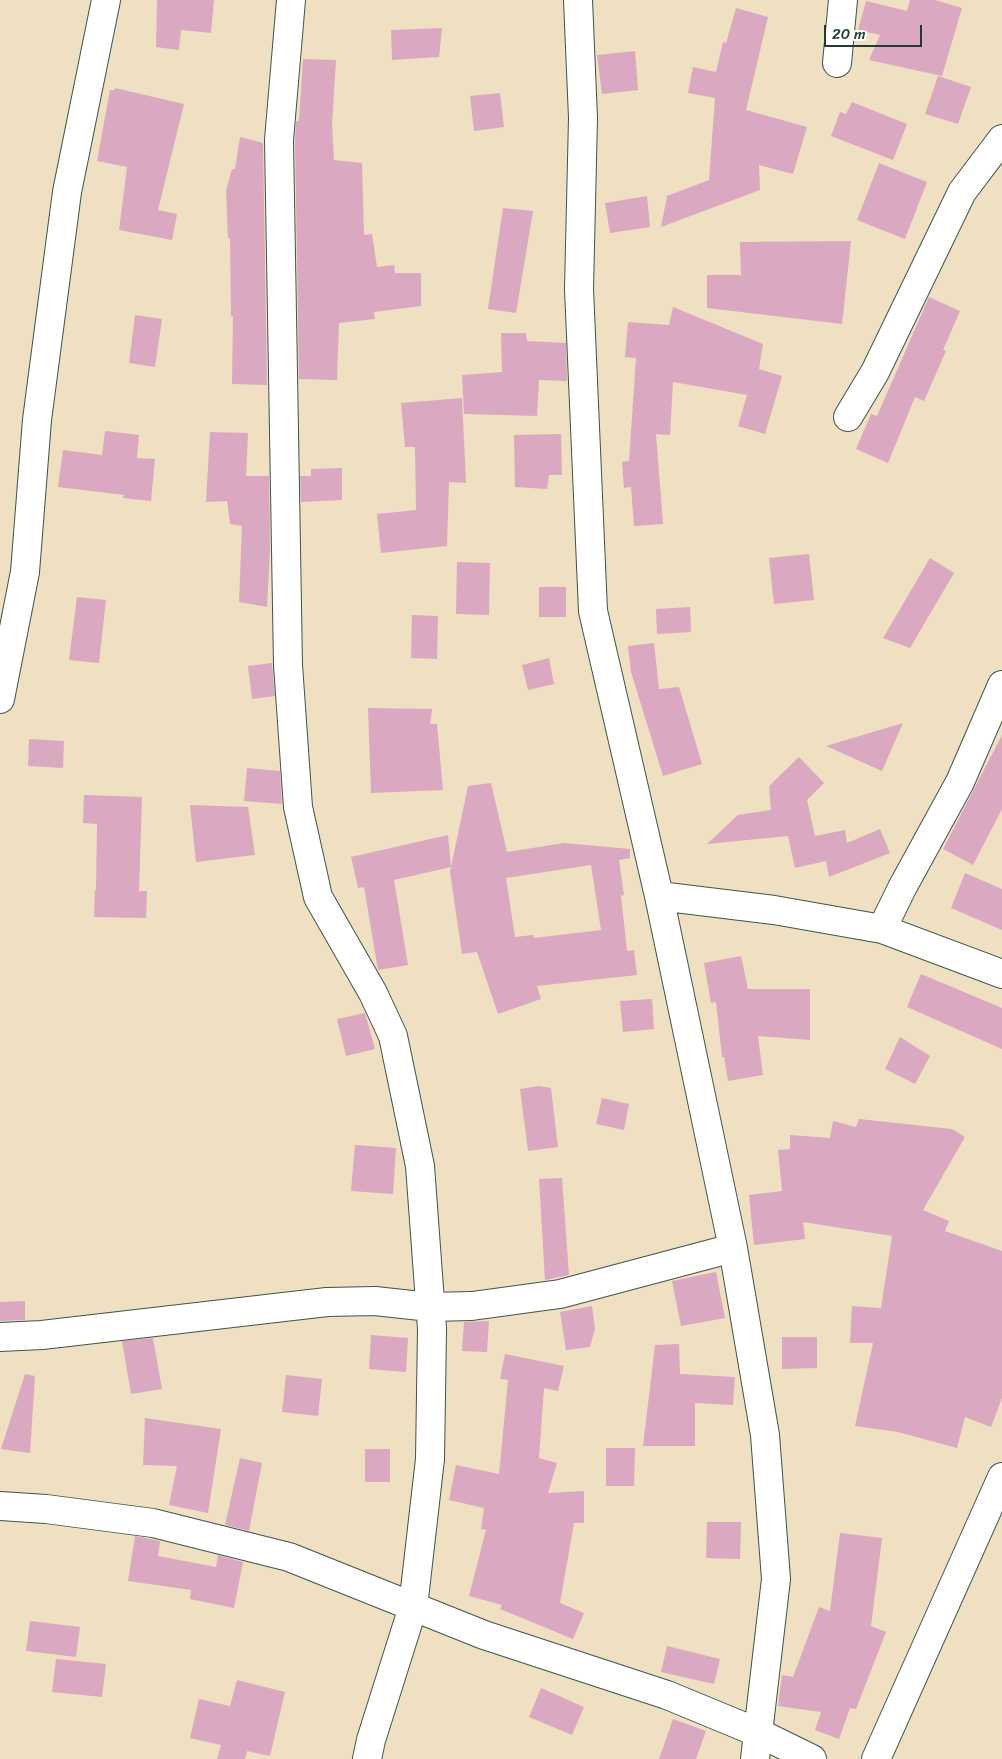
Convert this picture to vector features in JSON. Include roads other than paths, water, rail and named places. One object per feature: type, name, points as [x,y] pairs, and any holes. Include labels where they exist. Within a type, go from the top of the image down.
[{"type":"street","points":[[0,699],[25,572],[37,420],[67,192],[106,0]]},
{"type":"street","points":[[291,0],[279,140],[288,665],[298,807],[318,897],[373,993],[394,1036],[420,1166],[430,1307],[430,1459],[414,1607],[370,1740],[368,1759]]},
{"type":"street","points":[[578,0],[583,118],[579,289],[593,611],[658,896],[733,1248],[764,1435],[776,1579],[757,1746]]},
{"type":"street","points":[[837,63],[843,0]]},
{"type":"street","points":[[848,417],[875,372],[962,192],[1002,139]]},
{"type":"street","points":[[882,929],[902,888],[960,782],[1002,685]]},
{"type":"street","points":[[658,896],[774,910],[882,929],[1002,974]]},
{"type":"street","points":[[0,1337],[42,1335],[327,1302],[375,1301],[430,1307],[472,1306],[560,1294],[733,1248]]},
{"type":"street","points":[[876,1759],[1002,1477]]},
{"type":"street","points":[[0,1506],[46,1509],[153,1522],[289,1557],[484,1635],[667,1695],[757,1746],[812,1759]]}]
